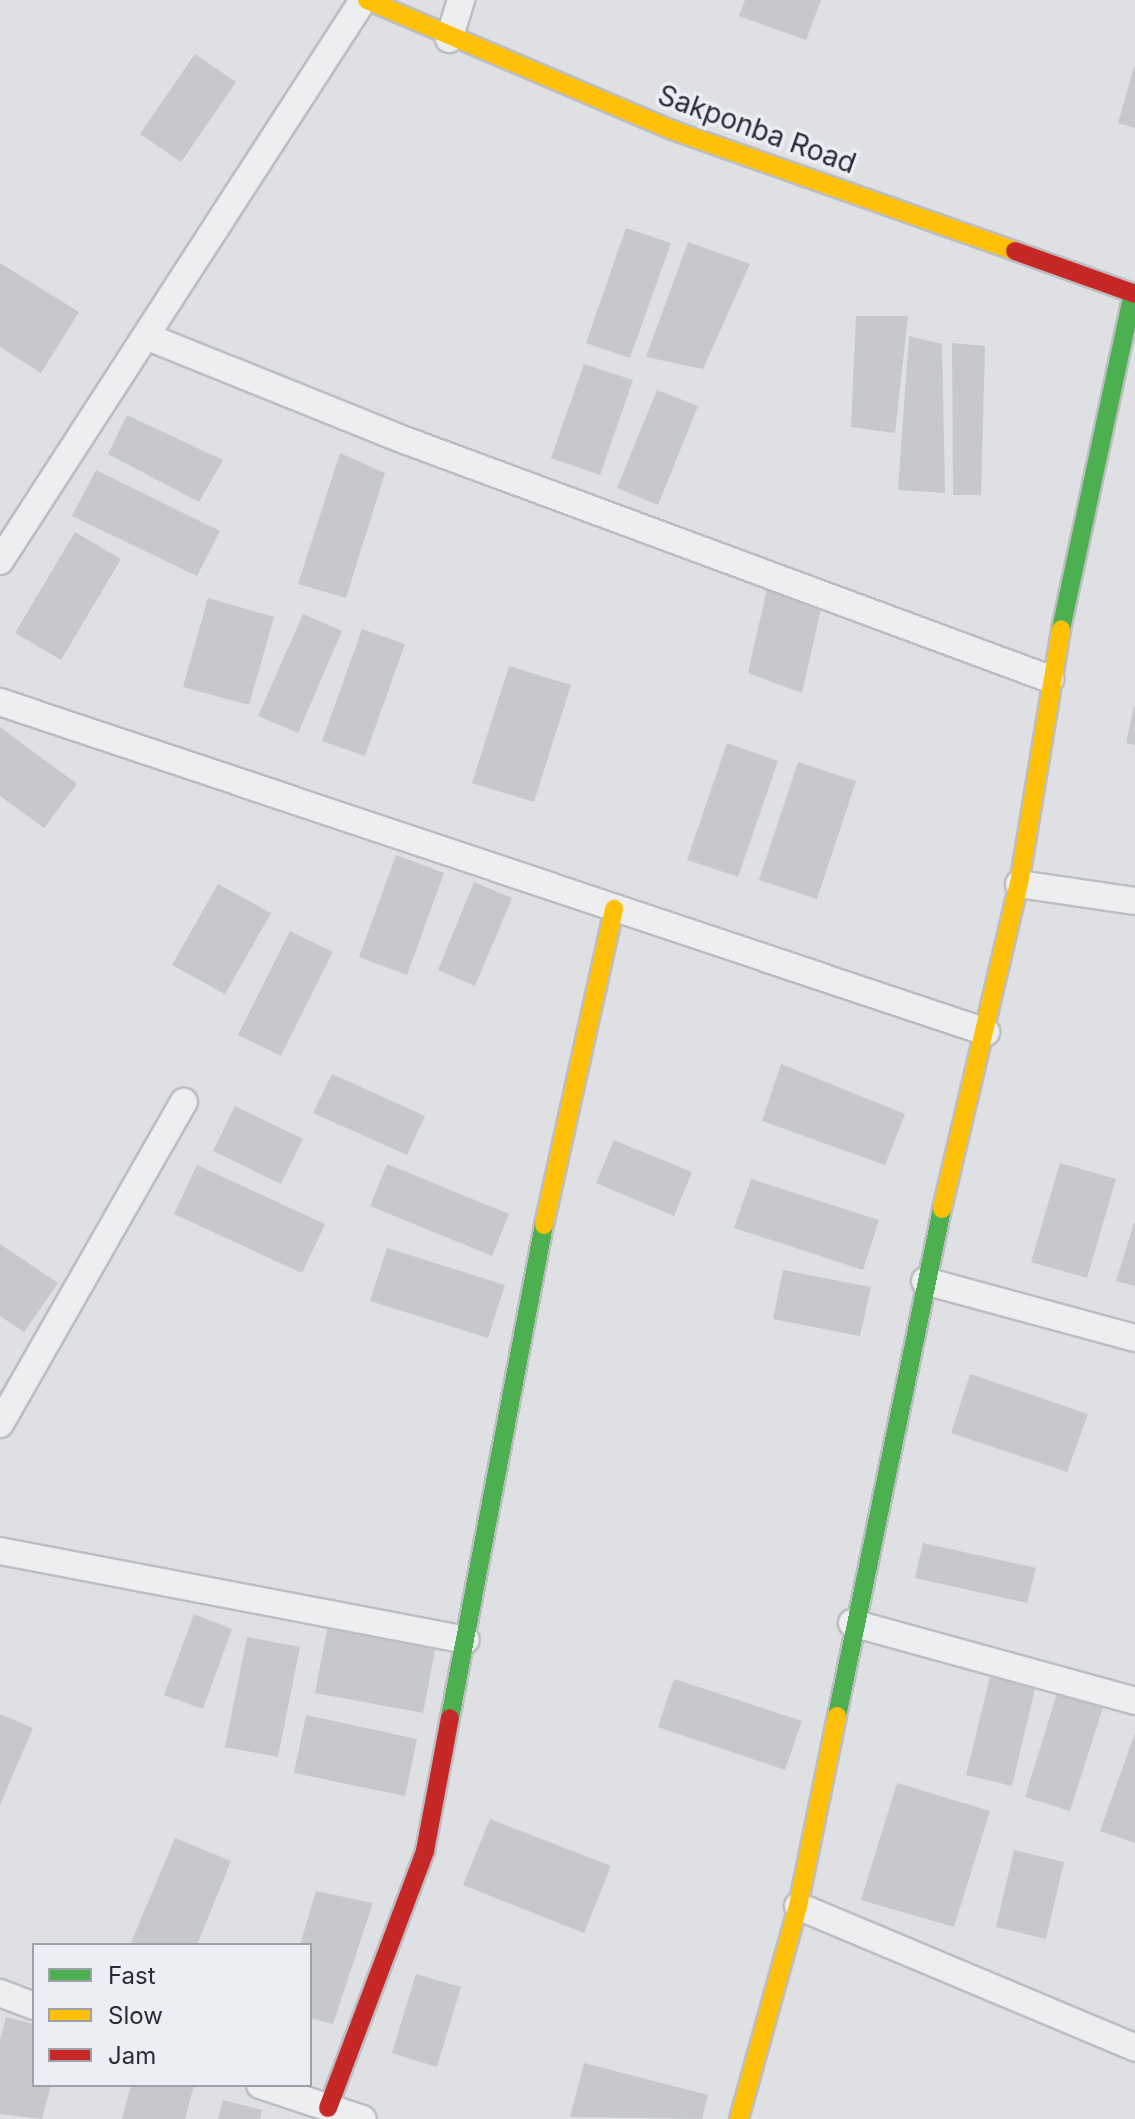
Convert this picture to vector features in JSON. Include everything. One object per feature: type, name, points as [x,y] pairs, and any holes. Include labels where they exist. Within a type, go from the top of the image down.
[{"type":"street","name":"Sakponba Road","points":[[365,0],[449,39],[672,130],[1134,293]]},
{"type":"street","points":[[0,561],[365,0]]},
{"type":"street","points":[[449,39],[461,0]]},
{"type":"street","points":[[739,2119],[798,1906],[852,1623],[925,1281],[1019,884],[1050,679],[1134,293]]},
{"type":"street","points":[[148,337],[407,441],[1050,679]]},
{"type":"street","points":[[0,702],[986,1032]]},
{"type":"street","points":[[1019,884],[1135,901]]},
{"type":"street","points":[[328,2108],[425,1851],[544,1223],[614,909]]},
{"type":"street","points":[[0,1424],[184,1102]]},
{"type":"street","points":[[925,1281],[1135,1338]]},
{"type":"street","points":[[0,1551],[466,1640]]},
{"type":"street","points":[[852,1623],[1135,1701]]},
{"type":"street","points":[[798,1906],[1135,2048]]},
{"type":"street","points":[[0,1993],[32,2005]]},
{"type":"street","points":[[266,2087],[362,2119]]},
{"type":"building","points":[[745,0],[821,0],[806,40],[739,16]]},
{"type":"building","points":[[195,54],[236,82],[181,162],[140,134]]},
{"type":"building","points":[[1135,67],[1135,128],[1118,123]]},
{"type":"building","points":[[626,228],[671,243],[630,358],[586,343]]},
{"type":"building","points":[[688,242],[750,264],[703,369],[646,357]]},
{"type":"building","points":[[0,263],[79,312],[41,373],[0,347]]},
{"type":"building","points":[[856,316],[908,316],[895,433],[851,427]]},
{"type":"building","points":[[909,336],[942,344],[945,493],[898,490]]},
{"type":"building","points":[[952,343],[985,346],[981,495],[953,495]]},
{"type":"building","points":[[584,364],[633,380],[600,475],[551,458]]},
{"type":"building","points":[[657,390],[698,406],[658,505],[617,488]]},
{"type":"building","points":[[127,415],[223,460],[199,502],[108,454]]},
{"type":"building","points":[[340,453],[385,473],[346,598],[298,584]]},
{"type":"building","points":[[96,470],[220,531],[197,576],[72,516]]},
{"type":"building","points":[[75,532],[121,559],[61,660],[15,633]]},
{"type":"building","points":[[769,580],[823,600],[802,693],[748,673]]},
{"type":"building","points":[[208,598],[274,617],[249,705],[183,687]]},
{"type":"building","points":[[303,614],[342,631],[298,733],[258,716]]},
{"type":"building","points":[[362,629],[405,644],[365,756],[322,741]]},
{"type":"building","points":[[509,666],[571,685],[534,802],[472,783]]},
{"type":"building","points":[[1135,707],[1135,745],[1126,743]]},
{"type":"building","points":[[0,727],[77,784],[44,828],[0,796]]},
{"type":"building","points":[[727,743],[778,761],[738,877],[687,860]]},
{"type":"building","points":[[798,762],[856,781],[817,899],[759,880]]},
{"type":"building","points":[[396,855],[444,873],[407,975],[359,957]]},
{"type":"building","points":[[474,882],[512,898],[475,986],[438,970]]},
{"type":"building","points":[[218,884],[271,913],[225,994],[172,965]]},
{"type":"building","points":[[290,931],[333,952],[281,1056],[238,1035]]},
{"type":"building","points":[[781,1064],[905,1114],[885,1165],[762,1121]]},
{"type":"building","points":[[332,1074],[425,1116],[407,1155],[313,1113]]},
{"type":"building","points":[[235,1106],[303,1139],[281,1184],[213,1151]]},
{"type":"building","points":[[614,1140],[692,1172],[674,1216],[596,1183]]},
{"type":"building","points":[[1060,1163],[1116,1179],[1087,1278],[1031,1262]]},
{"type":"building","points":[[387,1164],[509,1214],[492,1256],[370,1206]]},
{"type":"building","points":[[197,1165],[325,1224],[302,1273],[174,1214]]},
{"type":"building","points":[[751,1179],[879,1220],[863,1270],[734,1228]]},
{"type":"building","points":[[1135,1223],[1135,1286],[1116,1281]]},
{"type":"building","points":[[0,1244],[58,1283],[24,1332],[0,1316]]},
{"type":"building","points":[[387,1248],[505,1285],[488,1338],[370,1301]]},
{"type":"building","points":[[783,1270],[871,1287],[860,1336],[773,1319]]},
{"type":"building","points":[[970,1374],[1088,1414],[1067,1472],[951,1433]]},
{"type":"building","points":[[923,1543],[1036,1568],[1027,1603],[915,1578]]},
{"type":"building","points":[[194,1614],[232,1629],[203,1709],[164,1695]]},
{"type":"building","points":[[328,1625],[436,1646],[423,1713],[315,1693]]},
{"type":"building","points":[[247,1637],[300,1647],[278,1757],[225,1747]]},
{"type":"building","points":[[993,1665],[1038,1676],[1012,1786],[966,1775]]},
{"type":"building","points":[[674,1679],[802,1721],[785,1770],[658,1727]]},
{"type":"building","points":[[1059,1687],[1105,1701],[1070,1811],[1025,1797]]},
{"type":"building","points":[[0,1714],[33,1728],[0,1805]]},
{"type":"building","points":[[306,1715],[417,1739],[405,1796],[294,1773]]},
{"type":"building","points":[[1135,1733],[1135,1843],[1100,1831]]},
{"type":"building","points":[[897,1783],[990,1811],[954,1927],[861,1900]]},
{"type":"building","points":[[490,1819],[611,1866],[584,1933],[463,1885]]},
{"type":"building","points":[[175,1838],[231,1861],[198,1943],[131,1943]]},
{"type":"building","points":[[1014,1850],[1064,1862],[1046,1939],[996,1927]]},
{"type":"building","points":[[316,1891],[373,1903],[333,2024],[312,2019],[312,1943],[301,1943]]},
{"type":"building","points":[[416,1974],[461,1987],[437,2067],[392,2053]]},
{"type":"building","points":[[6,2017],[32,2024],[32,2087],[50,2087],[42,2119],[0,2114],[0,2040]]},
{"type":"building","points":[[584,2063],[708,2095],[702,2119],[570,2117]]},
{"type":"building","points":[[130,2087],[193,2087],[185,2119],[122,2119]]},
{"type":"building","points":[[223,2100],[262,2110],[260,2119],[218,2119]]},
{"type":"traffic: fast","points":[[1061,629],[1133,293]]},
{"type":"traffic: fast","points":[[837,1716],[942,1209]]},
{"type":"traffic: fast","points":[[450,1718],[544,1225]]},
{"type":"traffic: slow","points":[[367,0],[672,130],[1015,251]]},
{"type":"traffic: slow","points":[[942,1209],[1019,884],[1061,629]]},
{"type":"traffic: slow","points":[[544,1225],[614,909]]},
{"type":"traffic: slow","points":[[739,2119],[798,1906],[837,1716]]},
{"type":"traffic: jam","points":[[1015,251],[1135,294]]},
{"type":"traffic: jam","points":[[328,2108],[425,1851],[450,1718]]}]
